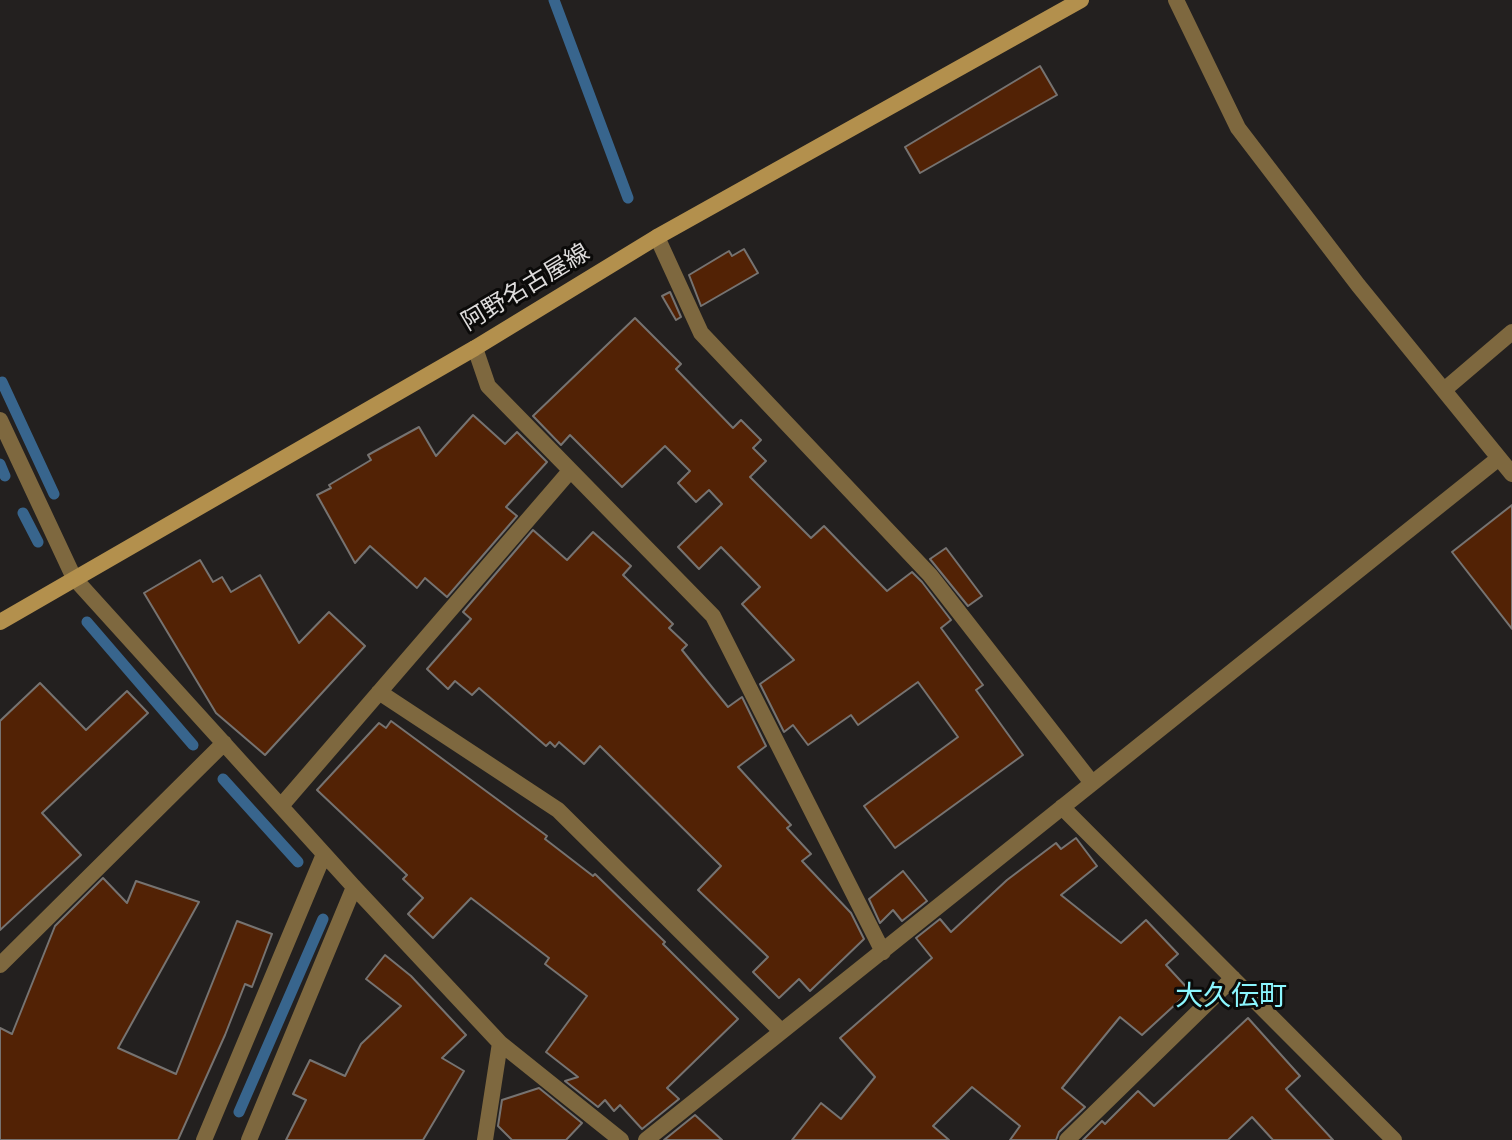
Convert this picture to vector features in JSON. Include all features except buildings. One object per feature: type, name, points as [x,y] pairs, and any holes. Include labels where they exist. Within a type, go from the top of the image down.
[{"type":"main road","name":"阿野名古屋線","points":[[0,622],[475,348],[657,237],[1081,0]]},
{"type":"street","points":[[1176,0],[1238,128],[1358,285],[1512,474]]},
{"type":"street","points":[[657,237],[701,333],[930,575],[1092,783]]},
{"type":"street","points":[[1444,390],[1512,332]]},
{"type":"street","points":[[475,348],[488,386],[713,616],[883,952]]},
{"type":"street","points":[[0,420],[74,578],[500,1043],[621,1140]]},
{"type":"street","points":[[646,1140],[1499,458]]},
{"type":"street","points":[[281,806],[570,471]]},
{"type":"street","points":[[379,692],[558,810],[781,1031]]},
{"type":"street","points":[[0,965],[224,743]]},
{"type":"street","points":[[1062,807],[1394,1140]]},
{"type":"street","points":[[204,1140],[324,854]]},
{"type":"street","points":[[249,1140],[354,887]]},
{"type":"street","points":[[1067,1140],[1233,978]]},
{"type":"street","points":[[485,1140],[500,1043]]},
{"type":"waterway","points":[[554,0],[628,198]]},
{"type":"waterway","points":[[2,382],[54,494]]},
{"type":"waterway","points":[[0,464],[5,476]]},
{"type":"waterway","points":[[23,513],[38,542]]},
{"type":"waterway","points":[[87,622],[193,745]]},
{"type":"waterway","points":[[223,779],[298,862]]},
{"type":"waterway","points":[[239,1112],[323,919]]},
{"type":"district","name":"大久伝町","points":[[1231,997]]}]
